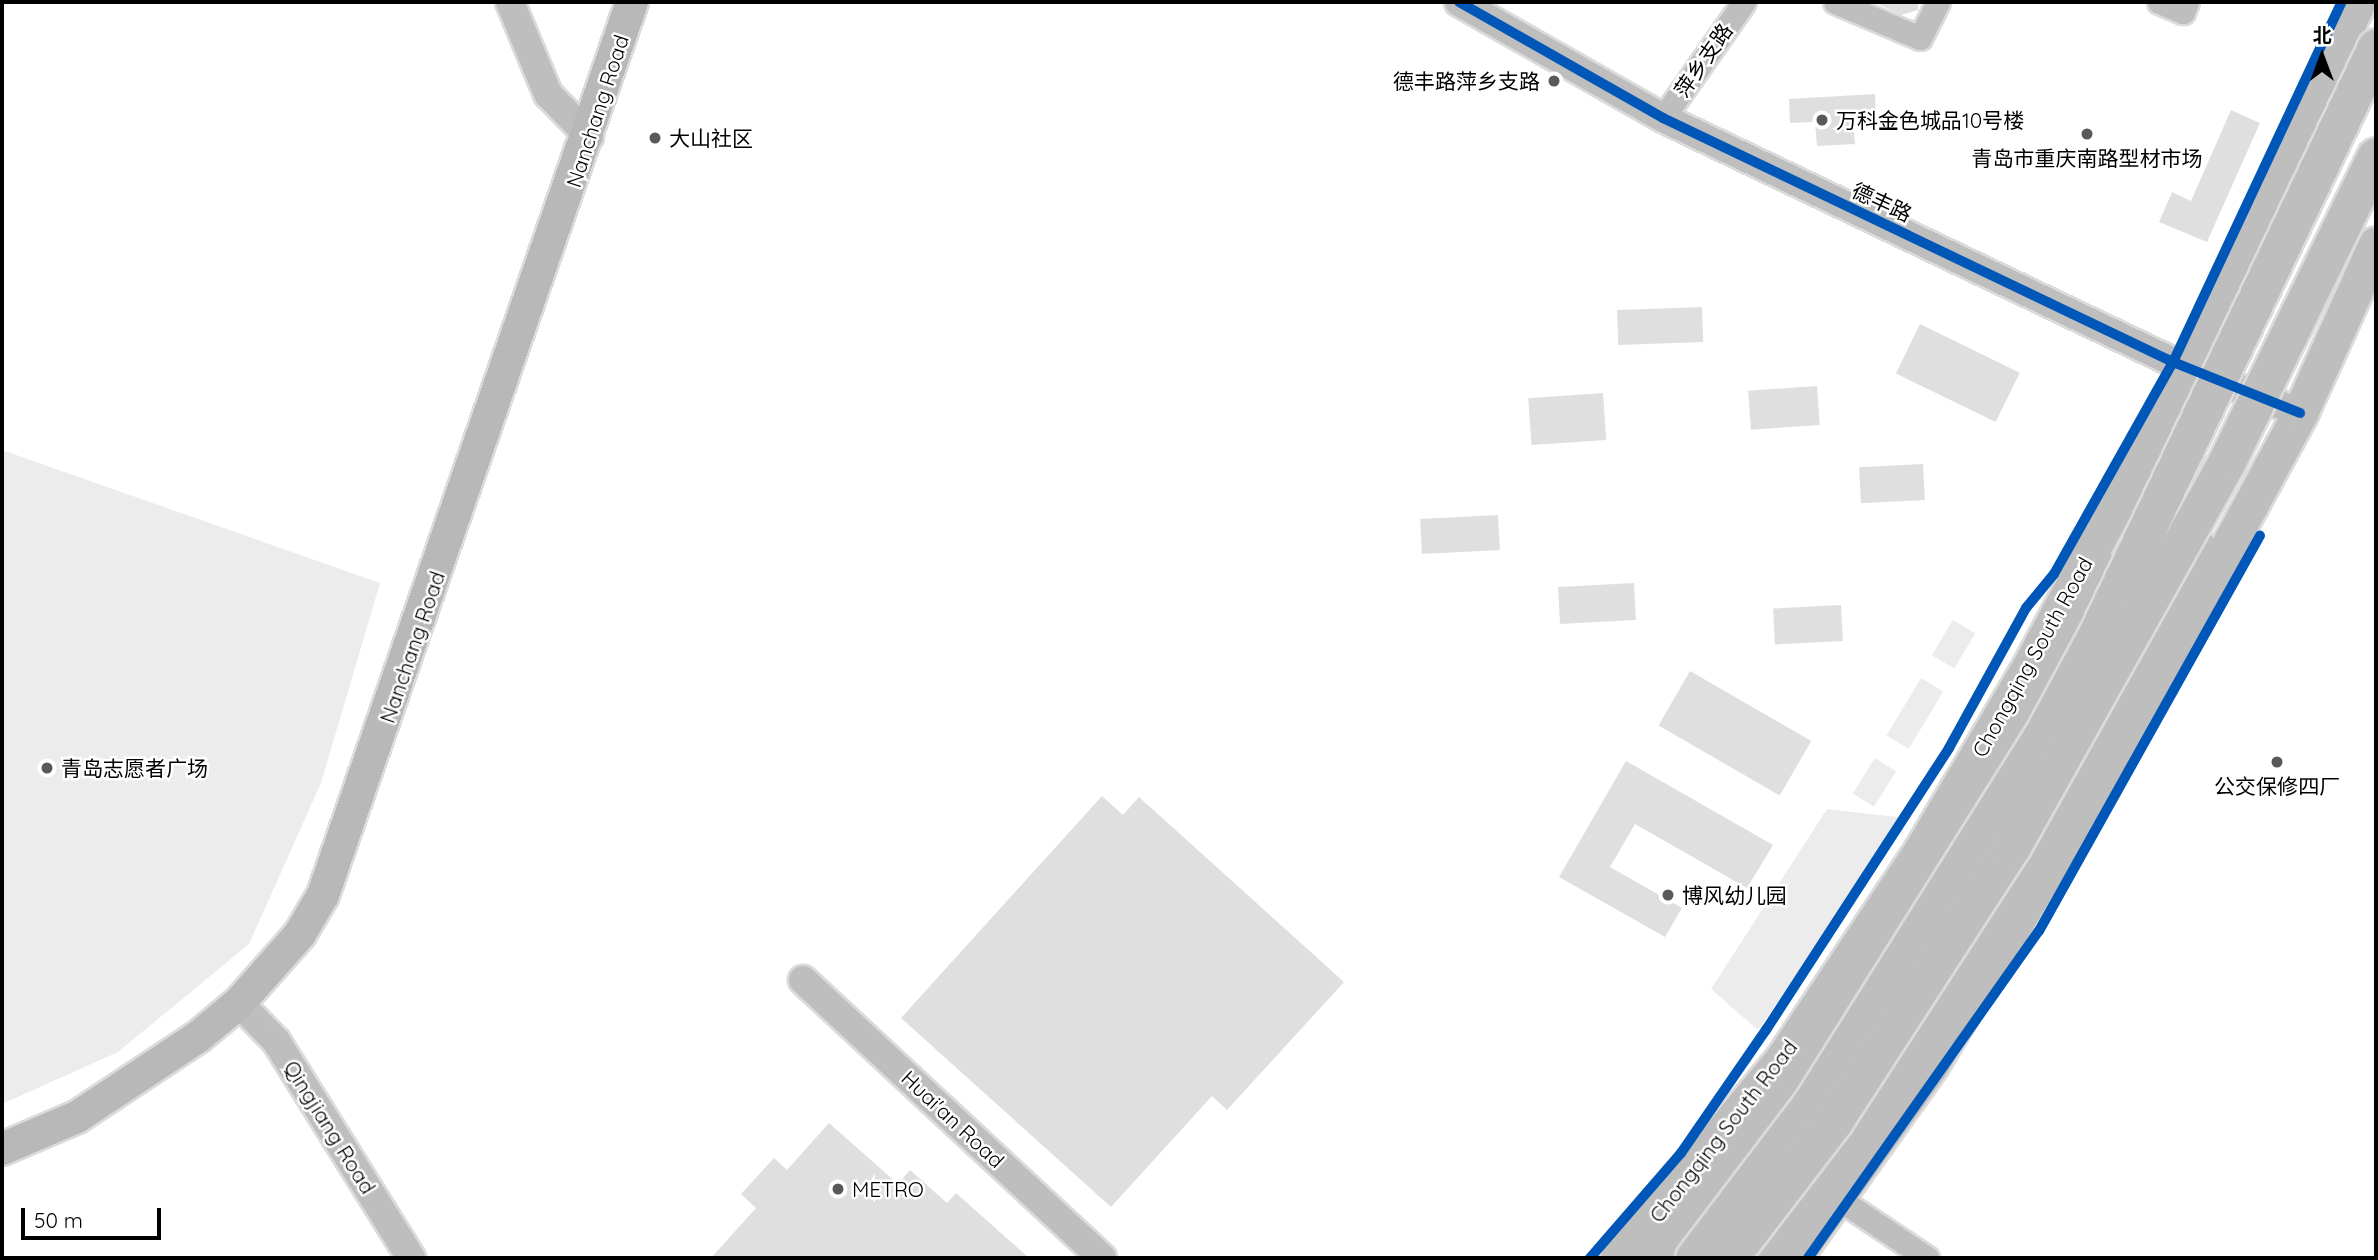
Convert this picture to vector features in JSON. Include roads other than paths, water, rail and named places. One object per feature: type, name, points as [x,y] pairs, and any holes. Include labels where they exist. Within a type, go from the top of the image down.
[{"type":"highway","points":[[1694,1258],[1811,1104],[1987,832],[2096,636],[2155,502],[2376,47]]},
{"type":"highway","points":[[1729,1258],[1833,1121],[1941,960],[2078,732],[2227,461],[2376,156]]},
{"type":"highway","points":[[1762,1258],[1852,1142],[1962,979],[2072,799],[2197,548],[2227,461]]},
{"type":"highway","points":[[1657,1258],[1795,1076],[1977,799],[2155,502]]},
{"type":"main road","name":"Nanchang Road","points":[[2,1149],[77,1117],[239,1003],[300,934],[343,847],[589,136],[632,2]]},
{"type":"main road","name":"Chongqing South Road","points":[[1618,1258],[1782,1060],[1921,851],[2026,673],[2189,369],[2358,2]]},
{"type":"main road","points":[[1793,1258],[1839,1199],[2017,928],[2300,413],[2376,244]]},
{"type":"street","points":[[510,2],[548,93],[589,136]]},
{"type":"street","name":"德丰路","points":[[1459,2],[1663,118],[2189,369],[2300,413]]},
{"type":"street","name":"萍乡支路","points":[[1663,118],[1744,2]]},
{"type":"street","points":[[1835,2],[1920,38],[1938,2]]},
{"type":"street","points":[[2159,2],[2183,12],[2188,2]]},
{"type":"street","name":"Huai'an Road","points":[[803,980],[1101,1258]]},
{"type":"street","name":"Qingjiang Road","points":[[239,1003],[276,1041],[411,1258]]},
{"type":"street","points":[[1839,1199],[1927,1258]]},
{"type":"place","name":"德丰路萍乡支路","points":[[1554,81]]},
{"type":"place","name":"万科金色城品10号楼","points":[[1822,120]]},
{"type":"place","name":"青岛市重庆南路型材市场","points":[[2087,134]]},
{"type":"place","name":"大山社区","points":[[655,138]]},
{"type":"place","name":"公交保修四厂","points":[[2277,762]]},
{"type":"place","name":"青岛志愿者广场","points":[[47,768]]},
{"type":"place","name":"博风幼儿园","points":[[1668,895]]},
{"type":"place","name":"METRO","points":[[838,1189]]}]
